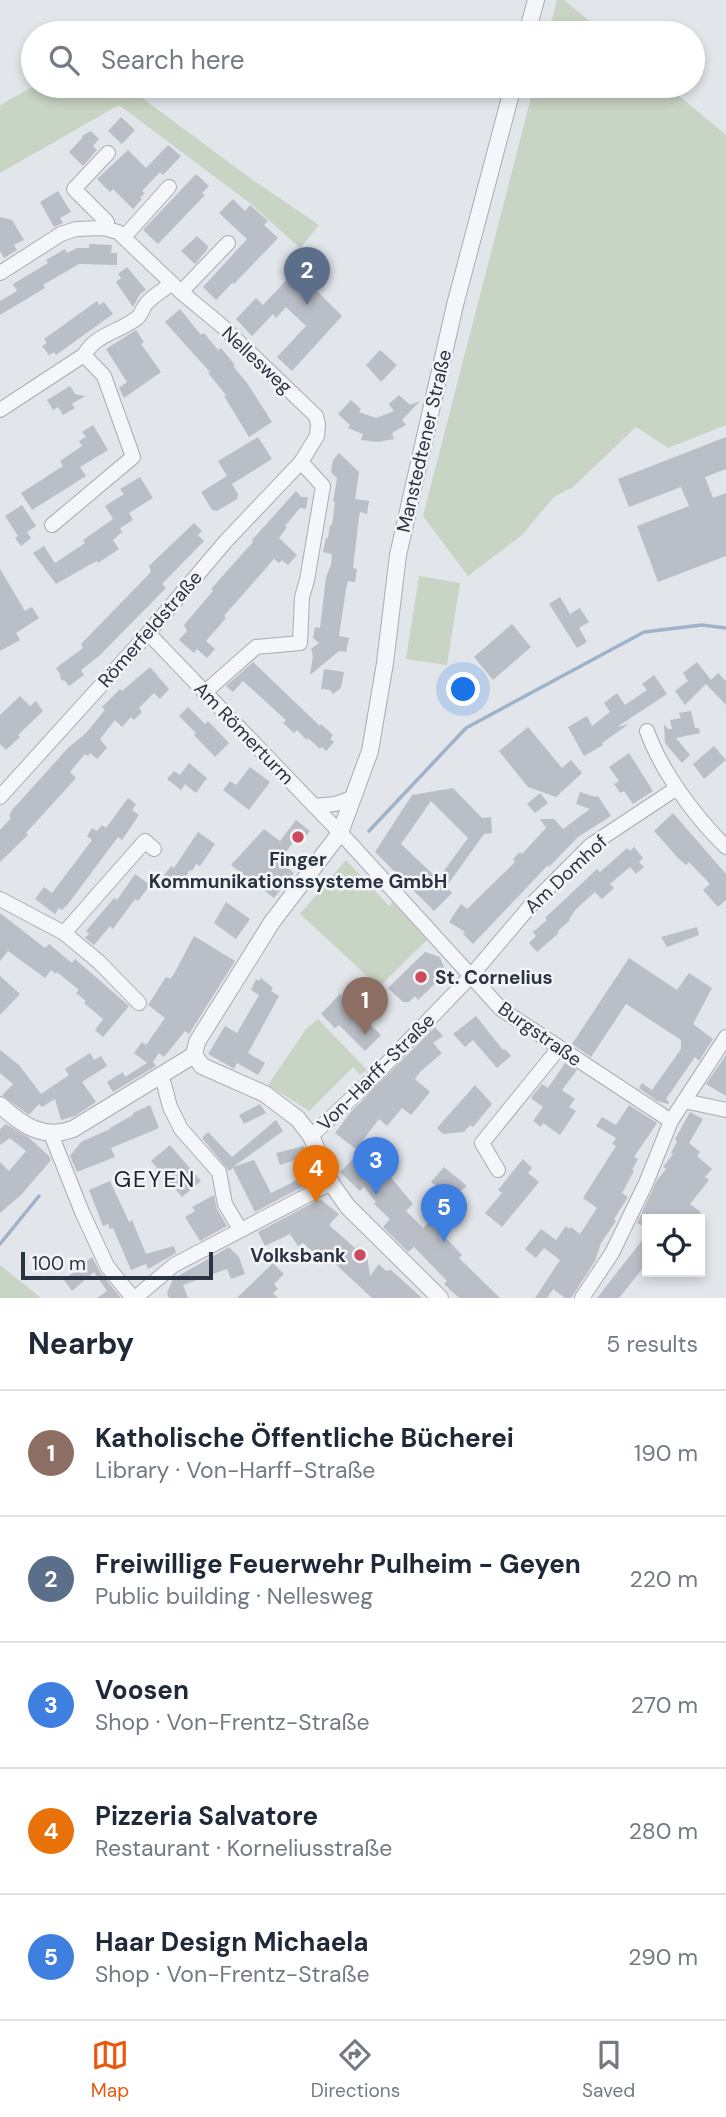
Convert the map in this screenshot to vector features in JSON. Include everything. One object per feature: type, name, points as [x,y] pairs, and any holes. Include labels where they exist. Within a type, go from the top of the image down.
[{"type":"street","points":[[530,21],[536,0]]},
{"type":"street","name":"Manstedtener Straße","points":[[194,1055],[197,1042],[272,922],[340,833],[369,751],[385,663],[398,555],[443,358],[510,98]]},
{"type":"street","name":"Nellesweg","points":[[108,153],[74,189],[116,233],[222,326],[316,416],[317,436]]},
{"type":"street","points":[[0,273],[61,234],[86,227],[116,233],[169,187]]},
{"type":"street","points":[[0,410],[84,355],[90,344],[105,333],[117,332],[140,316],[145,305],[176,288],[228,243]]},
{"type":"street","points":[[52,525],[134,457],[104,376],[84,355]]},
{"type":"street","name":"Römerfeldstraße","points":[[0,797],[148,633],[226,541],[301,462],[317,436]]},
{"type":"street","points":[[204,693],[256,647],[300,643],[302,597],[323,486],[301,462]]},
{"type":"street","name":"Am Römerturm","points":[[148,633],[340,833]]},
{"type":"street","points":[[647,731],[656,756],[677,788],[726,847]]},
{"type":"street","name":"Am Domhof","points":[[470,977],[532,904],[591,845],[677,788]]},
{"type":"street","points":[[314,806],[352,799]]},
{"type":"street","name":"Burgstraße","points":[[340,833],[501,1009],[671,1121]]},
{"type":"street","points":[[64,933],[145,841],[154,849]]},
{"type":"street","points":[[0,899],[64,933],[99,962],[139,1003]]},
{"type":"street","name":"Von-Harff-Straße","points":[[311,1136],[366,1084],[470,977]]},
{"type":"street","points":[[582,1298],[612,1253],[646,1183],[671,1121],[726,1037]]},
{"type":"street","points":[[498,1170],[482,1143],[559,1048]]},
{"type":"street","points":[[0,1105],[24,1125],[51,1134],[73,1129],[194,1055],[202,1066],[265,1094],[298,1119],[311,1136],[331,1183],[348,1207],[440,1298]]},
{"type":"street","points":[[159,1077],[181,1129],[219,1172],[225,1204],[240,1229]]},
{"type":"street","points":[[684,1101],[726,1110]]},
{"type":"street","points":[[51,1134],[107,1266],[134,1298],[174,1265],[331,1183]]},
{"type":"green space","points":[[557,0],[564,0],[589,21],[551,21]]},
{"type":"green space","points":[[21,93],[21,98],[142,98],[319,225],[300,248],[251,204],[119,105],[0,173],[0,105]]},
{"type":"green space","points":[[531,98],[681,98],[726,135],[726,425],[668,448],[636,427],[573,487],[554,497],[522,535],[468,576],[423,516]]},
{"type":"green space","points":[[419,576],[460,583],[447,665],[406,659]]},
{"type":"green space","points":[[346,860],[389,906],[393,902],[427,940],[379,987],[300,914]]},
{"type":"green space","points":[[318,1019],[367,1070],[360,1075],[353,1067],[309,1111],[268,1085],[306,1029]]},
{"type":"green space","points":[[0,1265],[41,1298],[0,1298]]},
{"type":"building","points":[[121,117],[135,130],[122,144],[108,131]]},
{"type":"building","points":[[91,131],[99,139],[93,146],[97,150],[83,166],[69,152],[82,136]]},
{"type":"building","points":[[168,145],[181,156],[163,175],[160,172],[142,191],[145,193],[140,198],[142,199],[133,209],[113,189],[110,192],[97,179],[128,150],[146,168]]},
{"type":"building","points":[[196,174],[209,186],[202,193],[205,195],[158,244],[143,230]]},
{"type":"building","points":[[58,191],[71,212],[60,218],[63,223],[54,227],[40,202]]},
{"type":"building","points":[[233,199],[245,211],[250,205],[268,221],[264,225],[278,238],[216,300],[203,287],[247,239],[219,213]]},
{"type":"building","points":[[0,217],[12,220],[24,240],[14,245],[17,250],[4,258],[0,251]]},
{"type":"building","points":[[197,236],[208,246],[195,264],[181,251]]},
{"type":"building","points":[[89,244],[112,245],[111,253],[117,253],[117,265],[79,264],[0,315],[0,301],[17,291],[13,284],[48,263],[46,260],[65,249],[67,253],[77,248],[89,248]]},
{"type":"building","points":[[127,267],[146,290],[140,294],[133,307],[116,282],[121,278],[118,274]]},
{"type":"building","points":[[296,270],[342,316],[292,371],[277,357],[306,326],[286,307],[276,318],[273,314],[252,336],[236,319],[256,298],[263,305]]},
{"type":"building","points":[[97,301],[99,305],[104,302],[113,314],[56,355],[54,352],[49,355],[42,346],[47,343],[44,339]]},
{"type":"building","points":[[180,309],[201,335],[204,333],[218,350],[221,348],[235,365],[233,366],[272,422],[249,437],[224,396],[226,395],[208,373],[210,372],[165,322]]},
{"type":"building","points":[[136,330],[144,342],[141,344],[161,372],[124,398],[119,388],[127,382],[106,349]]},
{"type":"building","points":[[380,350],[397,365],[381,382],[366,365]]},
{"type":"building","points":[[70,386],[75,394],[85,396],[72,404],[75,408],[63,415],[58,407],[53,410],[47,400]]},
{"type":"building","points":[[399,395],[410,405],[420,401],[402,420],[406,425],[392,433],[394,439],[378,442],[361,440],[363,434],[348,428],[350,425],[338,414],[351,400],[361,409],[359,412],[376,418],[394,411],[389,404]]},
{"type":"building","points":[[93,425],[108,450],[80,467],[86,476],[32,510],[21,493],[63,466],[60,461],[82,446],[79,441],[86,437],[82,432]]},
{"type":"building","points":[[258,437],[272,459],[232,484],[230,481],[238,494],[237,499],[217,511],[212,510],[201,492],[227,476],[218,461]]},
{"type":"building","points":[[726,437],[726,469],[705,477],[713,498],[726,493],[726,556],[658,582],[637,526],[689,506],[681,487],[629,507],[618,479]]},
{"type":"building","points":[[339,453],[359,472],[355,499],[369,501],[367,514],[360,512],[359,517],[353,568],[357,569],[355,582],[348,581],[346,589],[339,636],[349,638],[346,652],[339,651],[310,675],[313,656],[311,649],[319,643],[313,638],[315,627],[320,628],[326,577],[331,565],[332,554],[323,552],[332,525],[335,502],[337,478],[331,472],[333,460]]},
{"type":"building","points":[[140,477],[153,498],[129,513],[133,520],[120,528],[122,532],[113,540],[119,549],[56,584],[33,553],[44,546],[55,563],[85,543],[83,540],[113,519],[105,506],[124,494],[120,489]]},
{"type":"building","points":[[296,491],[301,497],[308,497],[306,509],[300,508],[279,538],[297,555],[288,565],[282,560],[279,563],[274,559],[224,616],[226,618],[206,641],[215,649],[207,658],[197,649],[194,653],[179,640],[187,631],[184,625],[213,591],[211,589]]},
{"type":"building","points":[[22,505],[36,526],[27,532],[31,538],[21,546],[5,516]]},
{"type":"building","points":[[194,523],[202,531],[198,535],[204,541],[162,584],[166,588],[99,656],[81,670],[84,675],[69,686],[61,680],[56,668],[83,648],[81,644],[151,572],[149,566]]},
{"type":"building","points":[[0,569],[25,611],[32,607],[39,618],[16,633],[20,640],[0,651]]},
{"type":"building","points":[[560,597],[570,614],[580,608],[589,622],[579,628],[587,642],[577,648],[549,604]]},
{"type":"building","points":[[512,624],[531,647],[493,680],[474,657]]},
{"type":"building","points":[[253,662],[320,726],[321,724],[333,735],[330,739],[334,742],[326,751],[308,738],[307,740],[297,730],[294,733],[283,723],[286,720],[243,681],[233,692],[226,686]]},
{"type":"building","points":[[697,662],[711,680],[718,673],[726,681],[726,705],[706,684],[685,705],[675,691],[688,681],[683,673]]},
{"type":"building","points":[[150,667],[169,689],[160,699],[154,693],[139,708],[142,712],[134,720],[131,717],[122,727],[115,720],[100,739],[107,748],[97,759],[90,753],[88,756],[85,754],[70,772],[76,778],[26,833],[28,835],[0,862],[0,830],[11,818],[9,816],[12,810],[68,748],[86,733],[105,710],[102,707],[120,689],[122,691]]},
{"type":"building","points":[[324,669],[344,672],[341,688],[333,694],[330,690],[321,689]]},
{"type":"building","points":[[654,675],[667,694],[617,727],[629,724],[584,756],[568,727],[587,716],[592,726],[610,712],[604,703],[617,693],[625,705],[647,690],[642,684]]},
{"type":"building","points":[[20,696],[30,706],[36,701],[43,711],[6,750],[0,744],[0,715]]},
{"type":"building","points":[[188,707],[205,724],[208,721],[229,743],[215,757],[179,716]]},
{"type":"building","points":[[691,711],[695,728],[699,728],[700,733],[676,738],[690,755],[682,763],[665,743],[664,724],[668,729],[672,729],[670,720],[681,718],[679,713]]},
{"type":"building","points":[[528,727],[562,768],[571,760],[582,773],[556,797],[528,787],[499,751]]},
{"type":"building","points":[[714,746],[726,760],[704,779],[693,764]]},
{"type":"building","points":[[629,753],[653,791],[633,804],[624,791],[620,793],[614,784],[619,781],[609,767]]},
{"type":"building","points":[[189,763],[207,778],[196,793],[185,784],[181,790],[167,779],[174,771],[180,775]]},
{"type":"building","points":[[250,767],[270,782],[249,810],[223,790],[230,781],[236,785]]},
{"type":"building","points":[[453,788],[482,818],[491,817],[492,833],[484,834],[446,887],[452,893],[434,911],[375,852],[412,795]],"holes":[[[431,801],[468,838],[438,879],[401,844]]]},
{"type":"building","points":[[580,792],[598,796],[611,816],[578,837],[473,944],[463,934],[465,932],[449,922],[461,904],[467,909],[515,862],[513,859],[520,852],[522,854],[546,828],[540,819],[554,819],[563,829],[590,809],[576,804]]},
{"type":"building","points":[[540,793],[548,803],[535,813],[527,804]]},
{"type":"building","points":[[128,798],[136,804],[132,810],[139,815],[122,840],[118,837],[68,904],[62,910],[59,908],[55,914],[35,899],[44,887],[52,893],[92,840],[87,836],[92,828],[97,831],[102,825],[106,828]]},
{"type":"building","points":[[673,813],[726,874],[726,900],[718,907],[703,890],[710,884],[689,862],[686,865],[678,858],[654,831]]},
{"type":"building","points":[[296,820],[310,831],[300,844],[295,840],[279,861],[294,873],[274,898],[231,865],[264,829],[280,841]]},
{"type":"building","points":[[198,832],[215,844],[200,866],[196,864],[192,871],[190,870],[177,889],[162,878],[171,866],[174,868]]},
{"type":"building","points":[[634,847],[643,858],[639,862],[644,867],[636,874],[630,867],[610,884],[614,888],[602,899],[595,892],[576,909],[570,920],[557,932],[559,933],[537,952],[529,943],[536,936],[533,932],[547,920],[545,918],[597,869],[600,872],[627,848],[630,851]]},
{"type":"building","points":[[135,874],[150,885],[138,901],[135,899],[113,929],[110,926],[94,945],[85,938],[89,934],[86,931],[114,898],[117,900]]},
{"type":"building","points":[[226,902],[250,919],[236,939],[214,923]]},
{"type":"building","points":[[0,913],[45,948],[49,944],[72,963],[75,959],[129,1006],[103,1037],[95,1030],[103,1019],[84,1003],[86,1001],[76,993],[79,990],[57,972],[56,974],[51,970],[45,978],[8,951],[0,961]]},
{"type":"building","points":[[697,927],[699,935],[667,947],[661,937]]},
{"type":"building","points":[[194,936],[235,961],[189,1034],[185,1031],[164,1057],[159,1053],[153,1062],[156,1066],[113,1092],[107,1082],[123,1072],[125,1077],[147,1063],[134,1053],[142,1042],[146,1045],[165,1018],[148,1005],[166,977],[170,979],[174,974]]},
{"type":"building","name":"St. Cornelius","points":[[425,952],[440,957],[446,973],[418,1000],[415,996],[409,1002],[403,1002],[388,988]]},
{"type":"building","points":[[629,958],[677,990],[689,973],[712,988],[693,1024],[713,1039],[699,1061],[695,1057],[666,1099],[668,1104],[657,1101],[639,1088],[642,1083],[652,1090],[681,1049],[681,1040],[626,1004],[591,1057],[572,1044]]},
{"type":"building","points":[[0,976],[20,994],[0,1015]]},
{"type":"building","points":[[369,977],[381,989],[374,996],[370,993],[354,1009],[381,1035],[365,1051],[339,1025],[335,1028],[321,1014],[340,994],[346,1001]]},
{"type":"building","points":[[261,978],[273,988],[271,991],[279,996],[248,1053],[265,1063],[258,1075],[237,1063],[234,1069],[208,1054],[225,1026],[237,1033],[259,995],[251,990],[256,979],[259,981]]},
{"type":"building","points":[[476,1016],[511,1056],[497,1068],[473,1040],[465,1047],[453,1034]]},
{"type":"building","points":[[435,1027],[443,1036],[433,1043],[442,1053],[415,1079],[430,1092],[411,1115],[402,1108],[387,1126],[379,1119],[356,1149],[335,1133],[350,1113]]},
{"type":"building","points":[[0,1050],[19,1065],[41,1094],[69,1075],[65,1069],[90,1053],[94,1060],[101,1056],[107,1066],[82,1082],[96,1102],[75,1116],[61,1120],[55,1099],[42,1107],[39,1104],[29,1115],[2,1095],[13,1084],[0,1073]]},
{"type":"building","points":[[726,1055],[726,1096],[706,1084]]},
{"type":"building","points":[[565,1063],[577,1070],[562,1090],[575,1099],[569,1107],[576,1111],[560,1135],[543,1123],[541,1127],[533,1121],[543,1107],[531,1098],[542,1084],[548,1088]]},
{"type":"building","points":[[475,1085],[492,1104],[473,1127],[470,1125],[464,1132],[443,1134],[437,1128]]},
{"type":"building","points":[[260,1104],[266,1113],[244,1124],[239,1115]]},
{"type":"building","points":[[150,1105],[159,1128],[111,1148],[115,1157],[77,1172],[70,1156],[81,1142],[110,1129]]},
{"type":"building","points":[[629,1105],[657,1123],[634,1157],[638,1159],[632,1170],[634,1171],[622,1193],[628,1197],[601,1243],[595,1261],[571,1298],[565,1298],[553,1289],[547,1298],[535,1298],[560,1260],[544,1248],[536,1258],[525,1249],[541,1229],[556,1240],[566,1226],[580,1234],[597,1208],[583,1198],[616,1146],[612,1144],[616,1138],[596,1126],[602,1117],[616,1125]]},
{"type":"building","points":[[690,1112],[703,1119],[689,1143],[700,1152],[697,1156],[712,1169],[705,1177],[709,1180],[690,1204],[701,1212],[642,1214],[642,1226],[637,1223],[657,1180],[666,1169],[663,1167],[673,1154],[671,1153],[677,1141],[675,1139]]},
{"type":"building","points":[[276,1120],[283,1131],[233,1167],[254,1160],[271,1193],[315,1171],[316,1174],[309,1183],[255,1212],[233,1168],[229,1171],[202,1138],[208,1132],[232,1157]]},
{"type":"building","points":[[6,1124],[28,1137],[51,1160],[22,1194],[0,1213],[0,1162],[9,1171],[26,1151],[10,1138],[0,1145],[0,1129]]},
{"type":"building","points":[[170,1145],[201,1181],[182,1197],[151,1161]]},
{"type":"building","points":[[304,1146],[308,1156],[280,1165],[276,1153]]},
{"type":"building","points":[[360,1152],[379,1172],[383,1168],[413,1204],[406,1211],[423,1228],[430,1221],[462,1255],[459,1258],[500,1298],[459,1298],[444,1284],[447,1281],[414,1247],[408,1252],[383,1227],[390,1219],[374,1204],[376,1202],[364,1187],[360,1191],[340,1172]]},
{"type":"building","points":[[523,1159],[532,1168],[528,1173],[539,1182],[502,1227],[485,1213],[502,1193],[498,1190]]},
{"type":"building","points":[[444,1167],[467,1186],[459,1192],[454,1204],[457,1207],[444,1219],[432,1206],[446,1194],[431,1182]]},
{"type":"building","points":[[110,1181],[129,1222],[132,1220],[146,1254],[174,1246],[176,1253],[148,1269],[146,1264],[131,1270],[113,1228],[110,1229],[108,1224],[103,1226],[89,1190]]},
{"type":"building","points":[[214,1195],[217,1209],[227,1226],[200,1241],[185,1217],[195,1211],[192,1207]]},
{"type":"building","points":[[320,1199],[339,1214],[329,1225],[367,1255],[370,1276],[379,1264],[386,1271],[391,1270],[422,1298],[372,1298],[332,1261],[328,1265],[303,1243],[298,1246],[290,1234],[265,1246],[258,1232]]},
{"type":"building","points":[[642,1240],[642,1269],[619,1298],[597,1298]]},
{"type":"building","points":[[229,1247],[239,1257],[245,1274],[231,1279],[227,1269],[183,1285],[188,1298],[169,1298],[167,1293],[173,1279]]},
{"type":"building","points":[[92,1257],[100,1272],[121,1298],[97,1298],[107,1291],[94,1272],[72,1291],[64,1280]]},
{"type":"building","points":[[273,1263],[284,1274],[274,1284],[278,1289],[273,1293],[278,1298],[237,1298]]},
{"type":"waterway","points":[[369,831],[466,728],[644,632],[702,625],[726,628]]},
{"type":"waterway","points":[[0,1244],[39,1196]]},
{"type":"place","name":"Freiwillige Feuerwehr Pulheim - Geyen","points":[[307,305]]},
{"type":"place","name":"Finger Kommunikationssysteme GmbH","points":[[298,837]]},
{"type":"place","name":"St. Cornelius","points":[[421,977]]},
{"type":"place","name":"Katholische Öffentliche Bücherei","points":[[365,1035]]},
{"type":"place","name":"Voosen","points":[[376,1195]]},
{"type":"place","name":"Pizzeria Salvatore","points":[[316,1203]]},
{"type":"place","name":"Haar Design Michaela","points":[[444,1242]]},
{"type":"place","name":"Volksbank","points":[[360,1255]]},
{"type":"district","name":"GEYEN","points":[[155,1179]]}]
